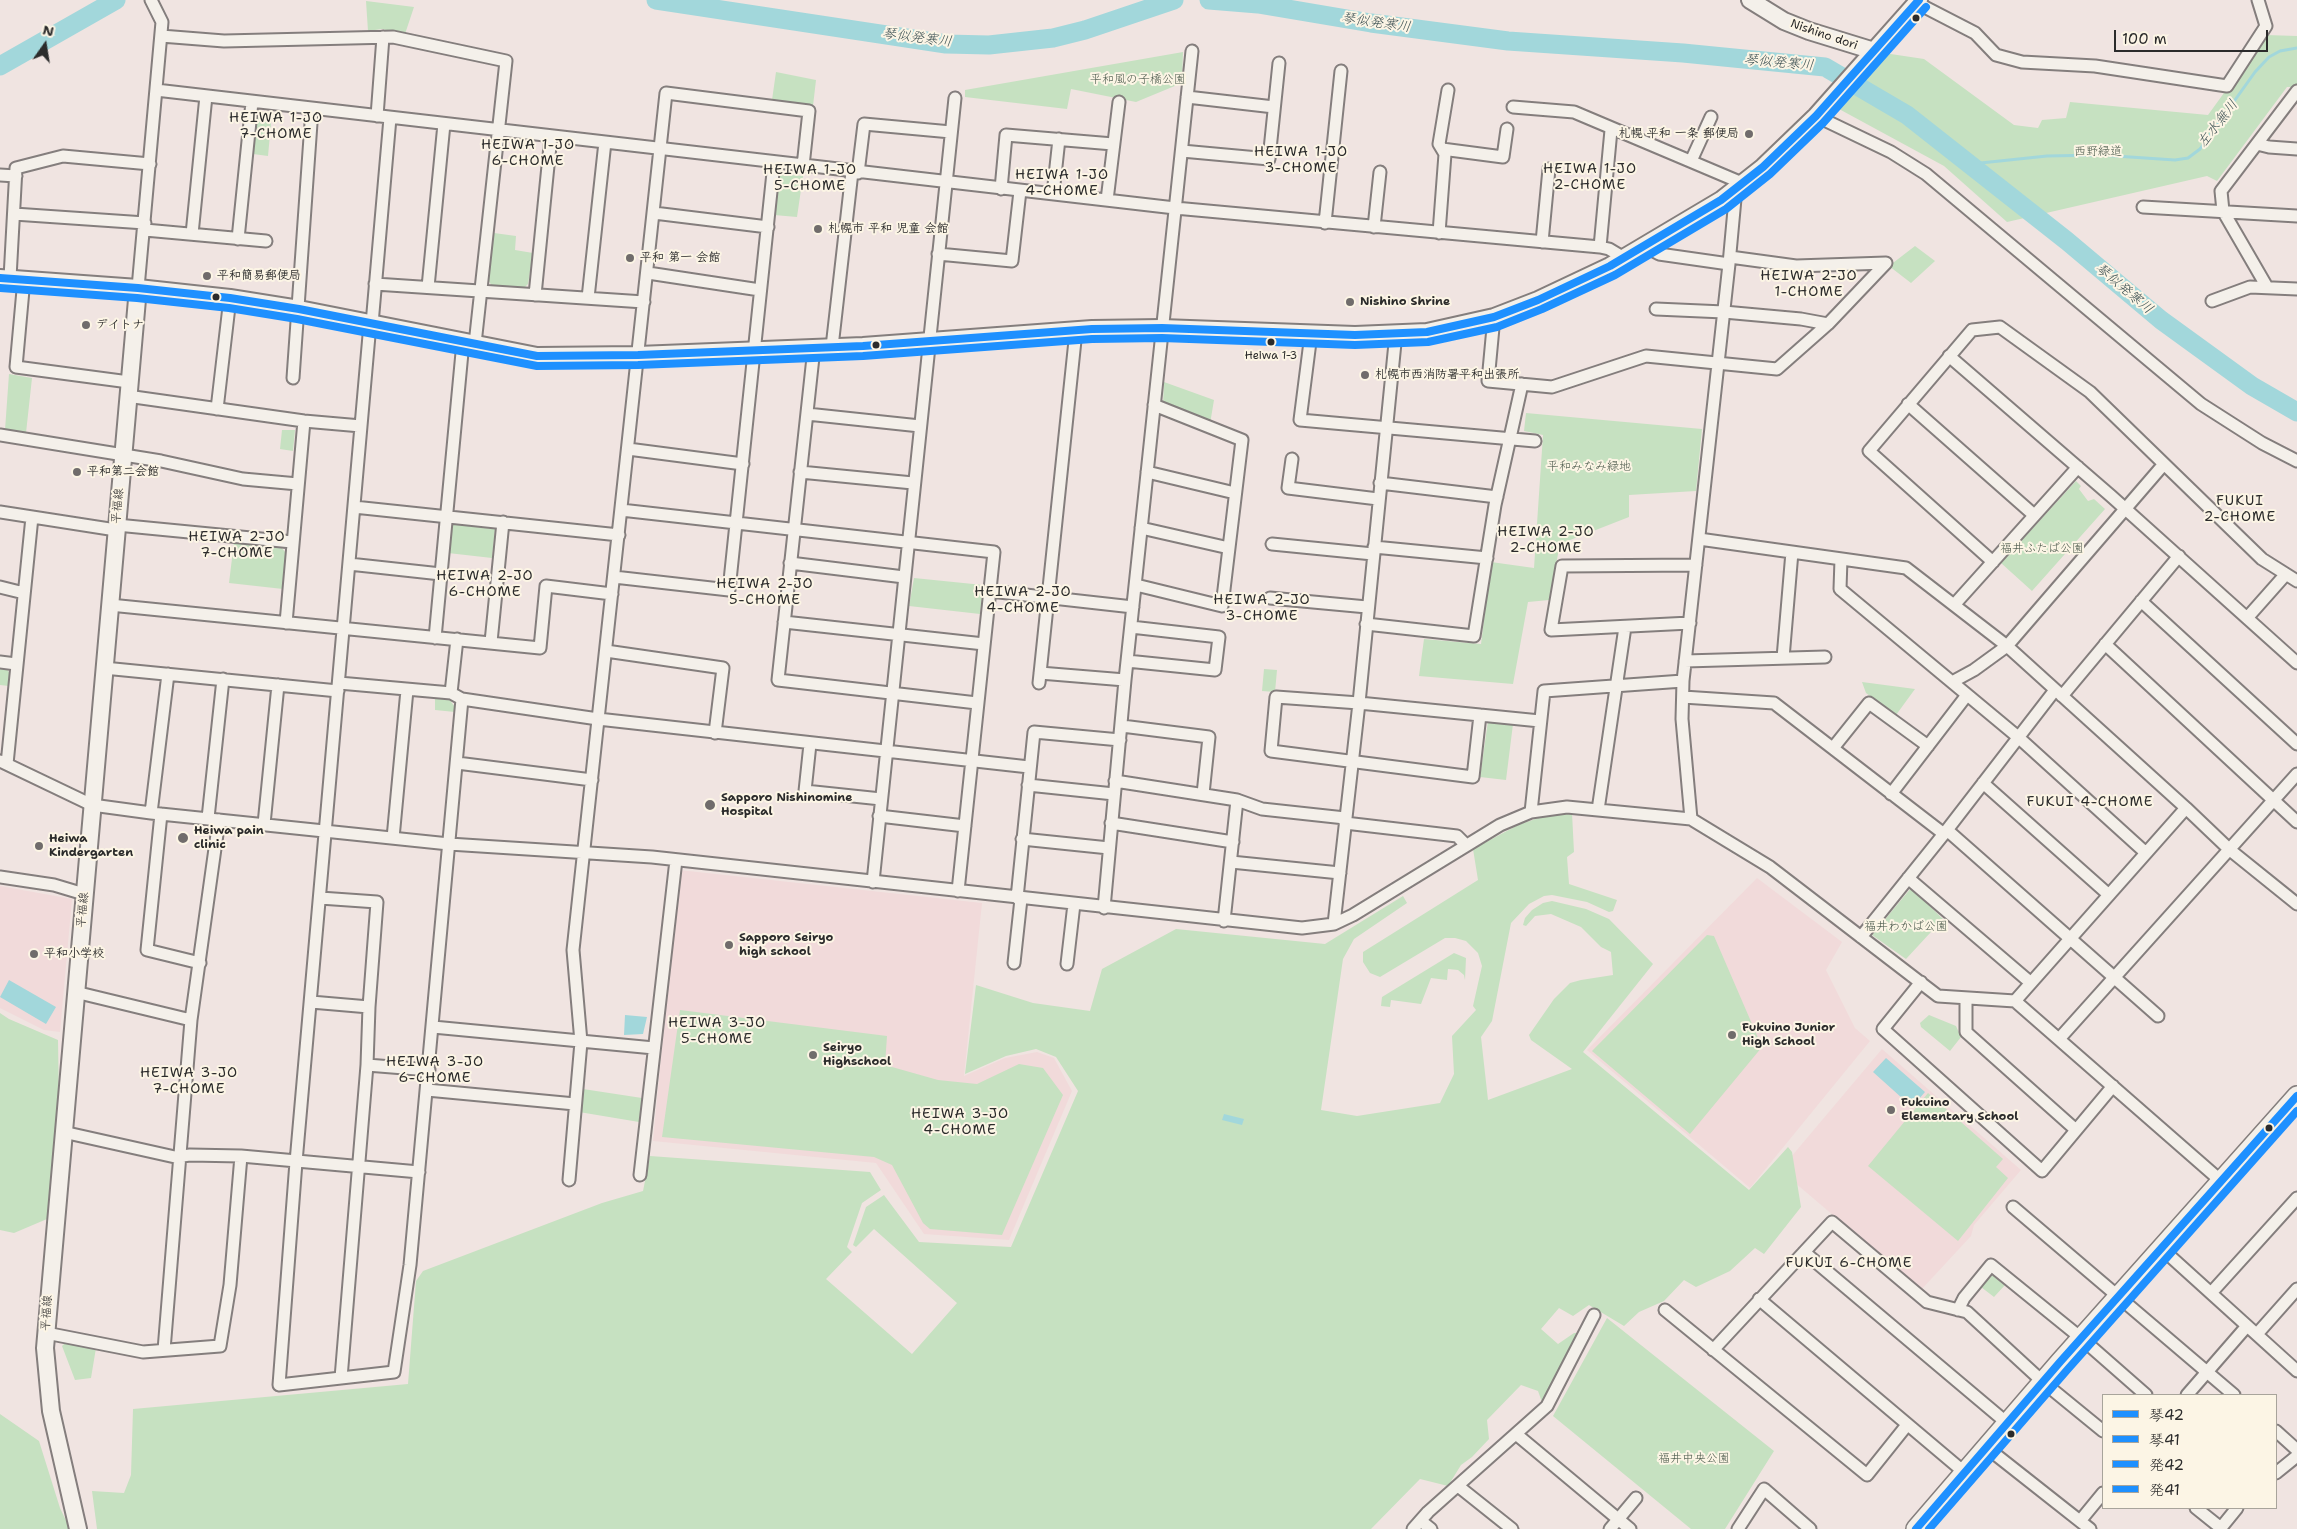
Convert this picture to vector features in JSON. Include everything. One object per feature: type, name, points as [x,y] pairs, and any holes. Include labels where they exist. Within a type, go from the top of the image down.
[{"type":"main road","points":[[1919,1528],[1964,1472],[2081,1338],[2296,1098]]},
{"type":"street","name":"Nishino dori","points":[[1750,0],[1777,17],[1801,28],[1874,51]]},
{"type":"street","points":[[11,278],[138,288],[230,298],[299,309],[538,356],[638,355],[814,348],[1076,331],[1162,328],[1355,335],[1427,332],[1494,317],[1538,300],[1624,258],[1721,200],[1763,167],[1821,110],[1918,1],[1975,32],[1996,55],[2022,62],[2096,66],[2227,86],[2266,26],[2258,0]]},
{"type":"street","points":[[138,288],[162,22],[153,3]]},
{"type":"street","points":[[161,36],[224,42],[383,37],[506,61],[481,291],[469,343],[446,516],[435,638]]},
{"type":"street","points":[[377,116],[383,37]]},
{"type":"street","points":[[1104,908],[1125,680],[1192,51]]},
{"type":"street","points":[[1182,150],[1268,159],[1279,63]]},
{"type":"street","points":[[1325,223],[1341,71]]},
{"type":"street","points":[[156,90],[1001,189],[1374,228],[1600,247],[1609,249],[1624,258]]},
{"type":"street","points":[[1439,233],[1445,154],[1439,144],[1448,90]]},
{"type":"street","points":[[2267,287],[2223,211],[2221,191],[2297,91]]},
{"type":"street","points":[[569,1180],[581,1042],[573,950],[648,273],[666,93],[809,111],[803,166]]},
{"type":"street","points":[[192,234],[206,96]]},
{"type":"street","points":[[1187,97],[1274,107]]},
{"type":"street","points":[[873,882],[907,540],[955,98]]},
{"type":"street","points":[[238,239],[252,102]]},
{"type":"street","points":[[1107,200],[1119,102]]},
{"type":"street","points":[[1513,107],[1574,112],[1611,130],[1690,161],[1739,186]]},
{"type":"street","points":[[293,378],[312,108]]},
{"type":"street","points":[[1821,110],[1926,174],[2201,404],[2262,443],[2297,461]]},
{"type":"street","points":[[1690,161],[1711,117]]},
{"type":"street","points":[[390,118],[296,1162],[279,1385],[394,1372],[410,1265],[462,699]]},
{"type":"street","points":[[428,287],[444,124]]},
{"type":"street","points":[[832,347],[855,172],[864,124],[951,132]]},
{"type":"street","points":[[1442,149],[1503,157],[1507,129]]},
{"type":"street","points":[[1600,247],[1611,130]]},
{"type":"street","points":[[1001,189],[1006,135],[1114,144]]},
{"type":"street","points":[[535,295],[551,136]]},
{"type":"street","points":[[1053,194],[1059,140]]},
{"type":"street","points":[[588,298],[605,142]]},
{"type":"street","points":[[2257,144],[2297,148]]},
{"type":"street","points":[[150,164],[63,156],[16,168],[11,278],[16,367],[217,409],[304,421],[361,426]]},
{"type":"street","points":[[614,577],[729,590],[774,163]]},
{"type":"street","points":[[1542,242],[1549,169]]},
{"type":"street","points":[[1374,228],[1380,172]]},
{"type":"street","points":[[0,175],[16,176]]},
{"type":"street","points":[[1690,819],[1682,719],[1683,682],[1739,186]]},
{"type":"street","points":[[938,254],[1012,261],[1020,191]]},
{"type":"street","points":[[2143,208],[2297,216]]},
{"type":"street","points":[[654,212],[768,227]]},
{"type":"street","points":[[14,214],[145,226],[192,234],[266,242]]},
{"type":"street","points":[[1494,317],[1488,380],[1552,387],[1646,356],[1777,369],[1828,324],[1886,263],[1796,266],[1659,254],[1644,246]]},
{"type":"street","points":[[648,273],[760,290]]},
{"type":"street","points":[[375,284],[644,302]]},
{"type":"street","points":[[2212,301],[2250,287],[2297,289]]},
{"type":"street","name":"平福線","points":[[78,1529],[51,1411],[44,1348],[138,288]]},
{"type":"street","points":[[217,409],[230,298]]},
{"type":"street","points":[[1656,309],[1724,312],[1801,319],[1828,324]]},
{"type":"street","points":[[1993,562],[1868,451],[1972,330],[2000,326],[2090,392],[2262,559],[2297,581]]},
{"type":"street","points":[[1076,331],[1040,678],[1125,680]]},
{"type":"street","points":[[1334,924],[1359,703],[1396,333]]},
{"type":"street","points":[[1311,334],[1300,420],[1535,441]]},
{"type":"street","points":[[814,348],[778,680],[977,703]]},
{"type":"street","points":[[1949,356],[2126,509],[2297,663]]},
{"type":"street","points":[[1366,624],[1474,636],[1497,497],[1522,384]]},
{"type":"street","points":[[1908,404],[2034,515]]},
{"type":"street","points":[[1136,585],[1222,606],[1242,440],[1154,405]]},
{"type":"street","points":[[807,414],[920,426]]},
{"type":"street","points":[[286,623],[304,421]]},
{"type":"street","points":[[0,435],[123,457],[161,461],[244,479],[298,484]]},
{"type":"street","points":[[628,449],[743,464]]},
{"type":"street","points":[[1292,458],[1288,488],[1378,498]]},
{"type":"street","points":[[1952,682],[1974,670],[2007,646],[2164,464]]},
{"type":"street","points":[[1954,605],[2078,467]]},
{"type":"street","points":[[800,472],[913,483]]},
{"type":"street","points":[[1147,472],[1236,493]]},
{"type":"street","points":[[1380,483],[1497,497]]},
{"type":"street","points":[[354,507],[619,535]]},
{"type":"street","points":[[621,510],[907,540],[994,552],[958,892]]},
{"type":"street","points":[[0,512],[116,527],[292,542]]},
{"type":"street","points":[[32,517],[4,763],[92,805],[448,844],[676,860],[1302,928],[1334,924],[1353,915],[1500,825],[1531,812],[1567,807],[1690,819],[1770,867],[1938,996],[2014,1001],[2221,1181]]},
{"type":"street","points":[[491,642],[503,522]]},
{"type":"street","points":[[1141,528],[1229,548]]},
{"type":"street","points":[[1699,539],[1906,568],[2007,646],[2230,850],[2297,904]]},
{"type":"street","points":[[1272,544],[1486,558]]},
{"type":"street","points":[[1783,658],[1792,552]]},
{"type":"street","points":[[1861,937],[1946,832],[2018,737],[2105,644],[2179,556]]},
{"type":"street","points":[[1841,559],[1840,589],[2018,737],[2146,852]]},
{"type":"street","points":[[790,563],[904,577]]},
{"type":"street","points":[[349,564],[441,574]]},
{"type":"street","points":[[1690,623],[1551,630],[1562,566],[1696,565]]},
{"type":"street","points":[[2247,618],[2286,574]]},
{"type":"street","points":[[110,605],[540,648],[546,586],[612,594]]},
{"type":"street","points":[[0,587],[24,592]]},
{"type":"street","points":[[990,591],[1133,607]]},
{"type":"street","points":[[1270,598],[1368,607]]},
{"type":"street","points":[[2142,601],[2297,744]]},
{"type":"street","points":[[784,622],[984,644]]},
{"type":"street","points":[[1598,810],[1625,626]]},
{"type":"street","points":[[1127,661],[1215,670],[1219,637],[1131,627]]},
{"type":"street","points":[[451,693],[457,639]]},
{"type":"street","points":[[2105,644],[2297,822]]},
{"type":"street","points":[[606,651],[723,668],[716,732]]},
{"type":"street","points":[[1686,661],[1825,658]]},
{"type":"street","points":[[0,662],[16,664]]},
{"type":"street","points":[[104,668],[278,685],[451,693],[462,699],[598,719],[1030,768]]},
{"type":"street","points":[[168,674],[146,950],[200,963]]},
{"type":"street","points":[[164,1350],[191,1020],[200,963],[214,819],[223,679]]},
{"type":"street","points":[[1531,812],[1544,691],[1683,682]]},
{"type":"street","points":[[264,824],[278,685]]},
{"type":"street","points":[[393,838],[407,690]]},
{"type":"street","points":[[1891,794],[1967,695]]},
{"type":"street","points":[[1480,715],[1473,777],[1271,750],[1276,697],[1359,703],[1480,715],[1540,721]]},
{"type":"street","points":[[1683,697],[1774,703],[1891,794],[1946,832],[2158,1016]]},
{"type":"street","points":[[1833,748],[1869,703],[1928,746]]},
{"type":"street","points":[[1122,726],[1209,737],[1203,794]]},
{"type":"street","points":[[1014,963],[1022,839],[1034,732],[1120,740]]},
{"type":"street","points":[[810,744],[805,791],[881,799]]},
{"type":"street","points":[[457,763],[592,780]]},
{"type":"street","points":[[2059,1039],[2297,774]]},
{"type":"street","points":[[1115,781],[1238,800],[1262,809],[1457,836],[1466,845]]},
{"type":"street","points":[[1983,784],[2108,895]]},
{"type":"street","points":[[1028,785],[1114,794]]},
{"type":"street","points":[[1224,921],[1238,800]]},
{"type":"street","points":[[2014,1001],[2186,808]]},
{"type":"street","points":[[879,816],[965,826]]},
{"type":"street","points":[[1111,823],[1233,842]]},
{"type":"street","points":[[1022,839],[1109,848]]},
{"type":"street","points":[[640,1175],[676,860]]},
{"type":"street","points":[[1231,862],[1340,873]]},
{"type":"street","points":[[0,877],[54,885],[84,894]]},
{"type":"street","points":[[1908,878],[2030,983]]},
{"type":"street","points":[[320,898],[378,902],[369,1007],[367,1065],[341,1378]]},
{"type":"street","points":[[1067,964],[1074,904]]},
{"type":"street","points":[[1921,982],[1883,1029],[2042,1171],[2113,1086]]},
{"type":"street","points":[[76,992],[191,1020]]},
{"type":"street","points":[[1966,998],[1966,1032],[2076,1130]]},
{"type":"street","points":[[311,1002],[369,1007]]},
{"type":"street","points":[[433,1027],[654,1048]]},
{"type":"street","points":[[367,1065],[429,1070]]},
{"type":"street","points":[[427,1090],[575,1104]]},
{"type":"street","points":[[63,1132],[176,1157],[242,1156],[419,1172]]},
{"type":"street","points":[[46,1333],[143,1352],[220,1346],[230,1285],[242,1156]]},
{"type":"street","points":[[2211,1293],[2297,1198]]},
{"type":"street","points":[[2013,1207],[2119,1295],[2233,1394]]},
{"type":"street","points":[[1713,1350],[1832,1222],[1927,1302],[1968,1312],[2043,1382],[2102,1431]]},
{"type":"street","points":[[2161,1248],[2297,1371]]},
{"type":"street","points":[[1804,1252],[2007,1423]]},
{"type":"street","points":[[1958,1310],[1964,1298],[1991,1265],[2081,1338],[2145,1394]]},
{"type":"street","points":[[2256,1334],[2297,1289]]},
{"type":"street","points":[[1759,1299],[1964,1472]]},
{"type":"street","points":[[1665,1310],[1867,1475],[1907,1425]]},
{"type":"street","points":[[1417,1525],[1546,1406],[1594,1315]]},
{"type":"street","points":[[2188,1394],[2247,1326]]},
{"type":"street","points":[[2277,1432],[2297,1450]]},
{"type":"street","points":[[1516,1434],[1630,1529]]},
{"type":"street","points":[[1986,1447],[2090,1529]]},
{"type":"street","points":[[2277,1472],[2297,1456]]},
{"type":"street","points":[[1458,1486],[1512,1529]]},
{"type":"street","points":[[1738,1529],[1764,1489],[1810,1529]]},
{"type":"street","points":[[2080,1521],[2102,1494]]},
{"type":"street","points":[[1610,1529],[1636,1498]]},
{"type":"street","points":[[2197,1509],[2220,1529],[2236,1509]]},
{"type":"street","points":[[1417,1525],[1431,1529]]},
{"type":"shaded area","name":"Seiryo Highschool","points":[[679,870],[982,903],[964,1076],[1005,1058],[1037,1052],[1054,1058],[1072,1091],[1009,1240],[924,1234],[876,1163],[653,1141]]},
{"type":"shaded area","name":"Fukuino Junior High School","points":[[1757,878],[1842,942],[1826,970],[1855,1028],[1870,1041],[1750,1188],[1587,1050]]},
{"type":"shaded area","name":"平和小学校","points":[[0,886],[72,899],[60,1032],[44,1030],[0,1008]]},
{"type":"shaded area","name":"Fukuino Elementary School","points":[[1882,1049],[2021,1170],[1974,1225],[1971,1236],[1921,1290],[1780,1170]]},
{"type":"green space","points":[[366,1],[414,7],[405,34],[382,29],[368,31]]},
{"type":"green space","name":"西野緑道","points":[[2266,35],[2297,36],[2297,87],[2287,87],[2217,181],[2207,176],[2007,222],[1944,166],[1839,109],[1884,53],[1924,59],[2014,125],[2038,128],[2042,120],[2066,118],[2070,102],[2208,115]]},
{"type":"green space","name":"平和風の子橋公園","points":[[1183,52],[1182,83],[1136,102],[1071,89],[1067,109],[965,97],[965,90]]},
{"type":"green space","points":[[776,72],[816,80],[813,106],[772,100]]},
{"type":"green space","points":[[255,111],[272,113],[268,156],[253,154]]},
{"type":"green space","points":[[779,174],[803,176],[797,217],[774,215]]},
{"type":"green space","points":[[494,233],[516,236],[515,250],[533,253],[528,284],[524,288],[492,286],[488,280]]},
{"type":"green space","points":[[1915,246],[1935,261],[1911,283],[1889,266]]},
{"type":"green space","points":[[9,374],[32,378],[26,433],[5,430]]},
{"type":"green space","points":[[1164,382],[1214,400],[1210,424],[1163,404]]},
{"type":"green space","name":"平和みなみ緑地","points":[[1526,413],[1702,429],[1696,491],[1629,495],[1629,517],[1560,544],[1549,600],[1528,602],[1513,684],[1419,676],[1424,639],[1481,644],[1491,562],[1534,568],[1543,435],[1524,431]]},
{"type":"green space","points":[[282,430],[295,430],[293,451],[280,449]]},
{"type":"green space","name":"福井ふたば公園","points":[[2076,481],[2081,486],[2079,489],[2088,501],[2094,499],[2105,509],[2032,591],[2001,563]]},
{"type":"green space","points":[[450,524],[495,529],[492,558],[448,553]]},
{"type":"green space","points":[[234,542],[281,547],[286,553],[283,589],[229,583]]},
{"type":"green space","points":[[914,578],[983,585],[980,614],[909,606]]},
{"type":"green space","points":[[0,669],[7,669],[10,674],[9,686],[0,685]]},
{"type":"green space","points":[[1264,669],[1277,670],[1275,692],[1262,691]]},
{"type":"green space","points":[[1862,682],[1915,689],[1896,715],[1866,693]]},
{"type":"green space","points":[[435,698],[449,699],[455,707],[455,712],[435,710]]},
{"type":"green space","points":[[1488,721],[1513,724],[1506,780],[1480,777]]},
{"type":"green space","points":[[1572,813],[1574,852],[1567,857],[1569,884],[1617,900],[1613,911],[1609,912],[1587,902],[1552,895],[1544,896],[1529,904],[1511,923],[1492,1021],[1481,1037],[1488,1100],[1572,1069],[1531,1040],[1529,1035],[1554,999],[1570,983],[1613,975],[1611,952],[1601,947],[1581,927],[1551,914],[1535,916],[1526,926],[1523,925],[1525,918],[1532,910],[1543,903],[1552,901],[1586,909],[1609,919],[1653,964],[1583,1052],[1749,1190],[1788,1147],[1792,1152],[1801,1207],[1764,1254],[1755,1248],[1730,1271],[1696,1287],[1684,1280],[1664,1301],[1639,1312],[1624,1326],[1589,1305],[1573,1316],[1559,1308],[1541,1329],[1558,1344],[1574,1333],[1582,1333],[1543,1405],[1538,1391],[1521,1385],[1487,1420],[1489,1439],[1472,1457],[1461,1465],[1448,1486],[1420,1479],[1371,1529],[97,1529],[92,1491],[124,1493],[131,1475],[133,1409],[408,1384],[416,1281],[423,1271],[602,1203],[643,1191],[650,1156],[870,1172],[881,1190],[862,1203],[847,1247],[852,1252],[826,1279],[912,1354],[957,1303],[874,1229],[856,1247],[853,1245],[866,1207],[884,1195],[919,1242],[1011,1247],[1078,1091],[1056,1057],[1036,1049],[1006,1056],[965,1074],[976,985],[1033,1003],[1090,1011],[1102,969],[1176,929],[1325,944],[1403,896],[1407,903],[1354,939],[1343,959],[1321,1110],[1357,1116],[1440,1103],[1454,1074],[1452,1036],[1476,1010],[1473,1006],[1482,966],[1478,953],[1466,941],[1445,938],[1380,977],[1370,973],[1363,962],[1363,952],[1478,880],[1473,849],[1518,825],[1547,815]]},
{"type":"green space","name":"福井わかば公園","points":[[1911,888],[1943,919],[1906,959],[1872,935]]},
{"type":"green space","points":[[1707,935],[1714,936],[1762,1047],[1690,1134],[1592,1051]]},
{"type":"green space","points":[[1454,953],[1466,958],[1465,980],[1464,975],[1458,970],[1448,969],[1447,980],[1431,978],[1421,1004],[1391,1000],[1390,1007],[1381,1006],[1382,997]]},
{"type":"green space","points":[[680,1010],[887,1036],[885,1065],[938,1080],[977,1084],[1019,1064],[1043,1068],[1063,1095],[1002,1235],[930,1229],[923,1223],[892,1165],[874,1157],[662,1137]]},
{"type":"green space","points":[[0,1013],[9,1019],[58,1040],[59,1101],[47,1219],[14,1233],[0,1230]]},
{"type":"green space","points":[[1929,1015],[1956,1026],[1961,1037],[1950,1051],[1921,1027],[1920,1023]]},
{"type":"green space","points":[[583,1089],[642,1098],[639,1122],[579,1112]]},
{"type":"green space","points":[[1928,1093],[2003,1159],[1996,1167],[2008,1178],[1958,1241],[1868,1166]]},
{"type":"green space","points":[[1992,1275],[2005,1285],[1994,1297],[1981,1287]]},
{"type":"green space","name":"福井中央公園","points":[[1607,1318],[1774,1451],[1725,1529],[1691,1529],[1553,1416]]},
{"type":"green space","points":[[67,1341],[96,1348],[91,1378],[75,1380],[62,1346]]},
{"type":"green space","points":[[0,1414],[39,1441],[60,1508],[70,1529],[0,1529]]},
{"type":"water","points":[[9,980],[56,1007],[46,1024],[0,997]]},
{"type":"water","points":[[625,1015],[647,1017],[643,1034],[624,1035]]},
{"type":"water","points":[[1886,1058],[1925,1092],[1912,1107],[1873,1072]]},
{"type":"water","points":[[1224,1114],[1244,1119],[1242,1125],[1222,1120]]},
{"type":"waterway","name":"琴似発寒川","points":[[0,66],[116,0]]},
{"type":"waterway","name":"琴似発寒川","points":[[656,0],[946,44],[989,45],[1053,38],[1085,30],[1174,0]]},
{"type":"waterway","name":"琴似発寒川","points":[[1209,0],[1258,4],[1371,23],[1508,41],[1683,53],[1825,67],[1907,115],[2067,241],[2161,320],[2252,386],[2297,412]]},
{"type":"waterway","name":"左水無川","points":[[1971,164],[2047,156],[2100,155],[2175,160],[2188,158],[2200,149],[2255,72],[2269,57],[2280,51],[2297,48]]},
{"type":"transit line","name":"琴42","points":[[0,278],[138,288],[230,298],[299,309],[537,356],[638,355],[863,346],[1092,329],[1162,328],[1355,335],[1427,332],[1494,317],[1538,300],[1610,266],[1721,200],[1763,167],[1816,116],[1919,0]]},
{"type":"transit line","name":"発42","points":[[0,288],[137,298],[229,308],[297,319],[537,366],[638,365],[863,356],[1092,339],[1162,338],[1355,345],[1428,342],[1497,327],[1542,309],[1615,275],[1726,209],[1770,174],[1823,123],[1926,7]]},
{"type":"transit line","name":"琴41","points":[[1916,1529],[2060,1362],[2297,1096]]},
{"type":"transit line","name":"発41","points":[[1929,1529],[2297,1111]]},
{"type":"place","name":"札幌 平和 一条 郵便局","points":[[1749,134]]},
{"type":"place","name":"札幌市 平和 児童 会館","points":[[818,229]]},
{"type":"place","name":"平和 第一 会館","points":[[630,258]]},
{"type":"place","name":"平和簡易郵便局","points":[[207,276]]},
{"type":"place","name":"Nishino Shrine","points":[[1350,302]]},
{"type":"place","name":"デイトナ","points":[[86,325]]},
{"type":"place","name":"Heiwa 1-3","points":[[1271,342]]},
{"type":"place","name":"札幌市西消防署平和出張所","points":[[1365,375]]},
{"type":"place","name":"平和第二会館","points":[[77,472]]},
{"type":"place","name":"Sapporo Nishinomine Hospital","points":[[710,805]]},
{"type":"place","name":"Heiwa pain clinic","points":[[183,838]]},
{"type":"place","name":"Heiwa Kindergarten","points":[[39,846]]},
{"type":"place","name":"Sapporo Seiryo high school","points":[[729,945]]},
{"type":"place","name":"平和小学校","points":[[34,954]]},
{"type":"place","name":"Fukuino Junior High School","points":[[1732,1035]]},
{"type":"place","name":"Seiryo Highschool","points":[[813,1055]]},
{"type":"place","name":"Fukuino Elementary School","points":[[1891,1110]]},
{"type":"district","name":"HEIWA 1-JO 7-CHOME","points":[[276,126]]},
{"type":"district","name":"HEIWA 1-JO 6-CHOME","points":[[528,154]]},
{"type":"district","name":"HEIWA 1-JO 3-CHOME","points":[[1301,160]]},
{"type":"district","name":"HEIWA 1-JO 2-CHOME","points":[[1590,177]]},
{"type":"district","name":"HEIWA 1-JO 5-CHOME","points":[[810,178]]},
{"type":"district","name":"HEIWA 1-JO 4-CHOME","points":[[1062,184]]},
{"type":"district","name":"HEIWA 2-JO 1-CHOME","points":[[1809,284]]},
{"type":"district","name":"FUKUI 2-CHOME","points":[[2240,510]]},
{"type":"district","name":"HEIWA 2-JO 2-CHOME","points":[[1546,540]]},
{"type":"district","name":"HEIWA 2-JO 7-CHOME","points":[[237,546]]},
{"type":"district","name":"HEIWA 2-JO 6-CHOME","points":[[485,584]]},
{"type":"district","name":"HEIWA 2-JO 5-CHOME","points":[[765,592]]},
{"type":"district","name":"HEIWA 2-JO 4-CHOME","points":[[1023,600]]},
{"type":"district","name":"HEIWA 2-JO 3-CHOME","points":[[1262,608]]},
{"type":"district","name":"FUKUI 4-CHOME","points":[[2090,802]]},
{"type":"district","name":"HEIWA 3-JO 5-CHOME","points":[[717,1032]]},
{"type":"district","name":"HEIWA 3-JO 6-CHOME","points":[[435,1070]]},
{"type":"district","name":"HEIWA 3-JO 7-CHOME","points":[[189,1082]]},
{"type":"district","name":"HEIWA 3-JO 4-CHOME","points":[[960,1122]]},
{"type":"district","name":"FUKUI 6-CHOME","points":[[1849,1263]]}]
